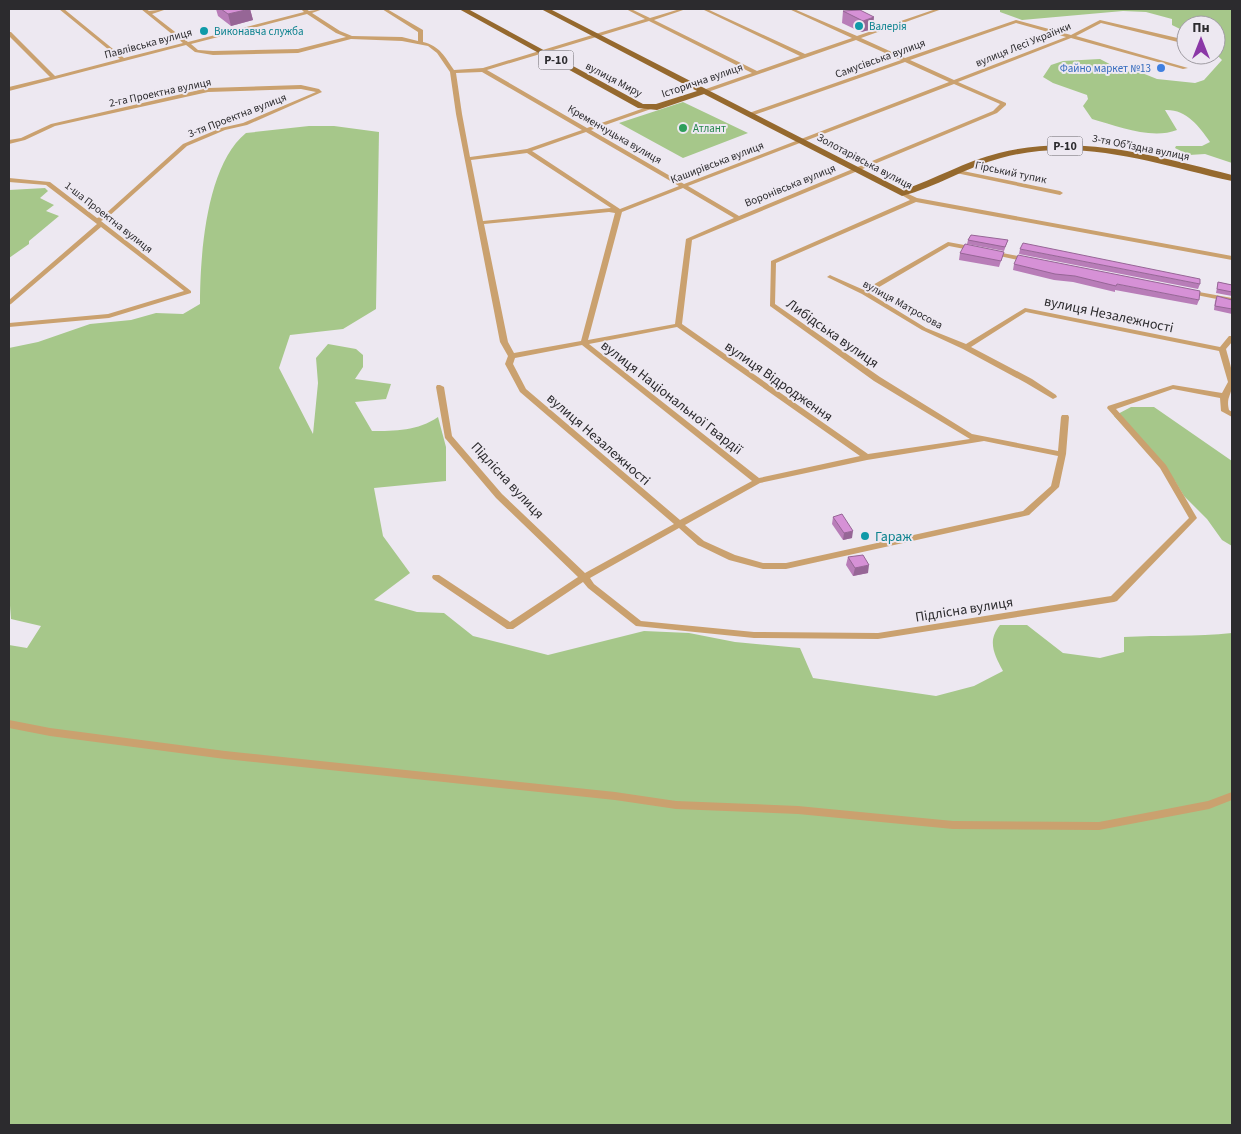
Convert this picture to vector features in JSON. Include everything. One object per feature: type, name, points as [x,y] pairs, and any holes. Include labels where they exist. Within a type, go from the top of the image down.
[{"type":"main road","name":"вулиця Миру","points":[[464,9],[641,106],[650,108]]},
{"type":"main road","name":"Золотарівська вулиця","points":[[545,9],[902,193]]},
{"type":"main road","name":"Історична вулиця","points":[[650,108],[706,91]]},
{"type":"main road","name":"3-тя Обʼїздна вулиця","points":[[902,193],[958,172],[986,159],[1017,151],[1069,146],[1115,150],[1232,178]]},
{"type":"street","points":[[61,9],[124,60]]},
{"type":"street","points":[[143,9],[197,51],[213,53],[276,53],[298,51],[351,37]]},
{"type":"street","points":[[149,13],[165,9]]},
{"type":"street","name":"Павлівська вулиця","points":[[9,89],[189,43],[305,10],[322,9]]},
{"type":"street","points":[[384,9],[421,32],[420,42]]},
{"type":"street","points":[[628,9],[757,73]]},
{"type":"street","points":[[453,72],[483,70],[684,9]]},
{"type":"street","points":[[704,9],[804,56]]},
{"type":"street","points":[[791,9],[858,37],[1004,104]]},
{"type":"street","name":"Історична вулиця","points":[[706,91],[940,9]]},
{"type":"street","name":"вулиця Незалежності","points":[[305,10],[338,32],[351,37],[420,42],[438,52],[453,72],[504,342],[512,356],[508,364],[524,390],[701,543],[730,557],[768,568],[786,566],[1026,513],[1055,488],[1062,454],[1064,417]]},
{"type":"street","name":"Самусівська вулиця","points":[[751,114],[1016,21],[1072,36]]},
{"type":"street","name":"вулиця Лесі Українки","points":[[954,82],[1072,36],[1100,21],[1176,40]]},
{"type":"street","points":[[9,33],[54,78]]},
{"type":"street","points":[[1072,36],[1185,68]]},
{"type":"street","name":"Кременчуцька вулиця","points":[[483,70],[737,217]]},
{"type":"street","name":"Каширівська вулиця","points":[[480,223],[609,210],[619,211],[954,82]]},
{"type":"street","name":"2-га Проектна вулиця","points":[[9,142],[53,126],[208,90],[301,86],[319,92]]},
{"type":"street","name":"3-тя Проектна вулиця","points":[[9,303],[185,144],[223,129],[245,124],[319,92]]},
{"type":"street","name":"Воронівська вулиця","points":[[678,325],[689,238],[995,112],[1004,104]]},
{"type":"street","name":"Історична вулиця","points":[[469,159],[528,150],[650,108]]},
{"type":"street","points":[[528,150],[619,211]]},
{"type":"street","name":"Гірський тупик","points":[[958,172],[1060,193]]},
{"type":"street","name":"1-ша Проектна вулиця","points":[[9,180],[48,183],[189,292],[109,316],[9,324]]},
{"type":"street","name":"Золотарівська вулиця","points":[[902,193],[915,200],[1232,258]]},
{"type":"street","name":"Либідська вулиця","points":[[915,200],[773,262],[772,306],[877,379],[970,436],[1062,454]]},
{"type":"street","name":"вулиця Національної Гвардії","points":[[619,211],[584,343],[758,481]]},
{"type":"street","points":[[864,293],[948,244],[1033,261]]},
{"type":"street","name":"вулиця Матросова","points":[[830,277],[864,293],[924,329],[966,347]]},
{"type":"street","points":[[1175,289],[1232,300]]},
{"type":"street","name":"вулиця Незалежності","points":[[966,347],[1025,310],[1045,312],[1222,349]]},
{"type":"street","points":[[512,356],[678,325]]},
{"type":"street","name":"вулиця Відродження","points":[[678,325],[867,457]]},
{"type":"street","points":[[1232,338],[1222,349],[1232,382],[1223,396],[1226,411],[1232,415]]},
{"type":"street","points":[[966,347],[1029,381],[1053,397]]},
{"type":"street","name":"Підлісна вулиця","points":[[440,387],[448,436],[499,496],[606,600],[639,624],[754,635],[878,636],[1114,599],[1193,518],[1163,467],[1111,408]]},
{"type":"street","points":[[1111,408],[1173,387],[1223,396]]},
{"type":"street","points":[[436,577],[510,627],[584,577],[758,481],[867,457],[983,439]]},
{"type":"street","points":[[9,724],[50,732],[225,755],[676,804],[798,810],[953,825],[1099,826],[1209,804],[1232,796]]},
{"type":"green space","points":[[1000,9],[1232,9],[1232,163],[1205,154],[1189,155],[1175,148],[1176,146],[1202,146],[1210,142],[1186,115],[1173,110],[1165,110],[1177,130],[1167,133],[1134,131],[1092,119],[1083,106],[1088,99],[1087,95],[1053,83],[1043,77],[1051,65],[1063,61],[1100,59],[1123,71],[1142,73],[1157,79],[1195,83],[1204,80],[1218,65],[1226,65],[1226,15],[1176,15],[1176,27],[1172,25],[1172,19],[1146,12],[1123,11],[1022,20],[1000,12]]},
{"type":"green space","name":"Атлант","points":[[683,102],[748,133],[683,158],[619,123]]},
{"type":"green space","points":[[309,126],[334,126],[379,132],[376,309],[343,329],[290,335],[279,368],[313,434],[318,383],[316,358],[328,344],[356,349],[363,355],[363,367],[355,379],[391,384],[386,399],[355,402],[372,431],[414,428],[438,417],[446,447],[446,481],[374,488],[383,536],[410,573],[374,600],[417,612],[444,613],[473,636],[548,655],[644,631],[689,633],[735,642],[800,648],[813,678],[936,696],[974,686],[1003,671],[993,648],[994,637],[1000,625],[1027,625],[1063,653],[1100,658],[1124,652],[1124,637],[1232,633],[1232,1125],[9,1125],[9,645],[27,648],[41,626],[11,619],[9,592],[9,348],[38,342],[90,324],[131,320],[156,313],[183,314],[200,304],[204,237],[208,213],[222,166],[233,148],[246,133]]},
{"type":"green space","points":[[45,188],[48,191],[40,198],[54,205],[46,211],[59,216],[29,241],[29,244],[9,258],[9,190]]},
{"type":"green space","points":[[1131,407],[1154,407],[1232,461],[1232,546],[1222,540],[1207,519],[1184,496],[1175,481],[1114,416]]},
{"type":"building","points":[[221,9],[250,9],[228,14]]},
{"type":"building","points":[[860,10],[874,17],[863,21],[843,11]]},
{"type":"building","points":[[971,235],[1008,240],[1005,247],[968,240]]},
{"type":"building","points":[[1023,243],[1200,279],[1200,284],[1020,249]]},
{"type":"building","points":[[965,244],[1004,252],[1001,261],[960,253]]},
{"type":"building","points":[[1018,255],[1200,291],[1199,300],[1117,284],[1116,286],[1014,264]]},
{"type":"building","points":[[1218,282],[1232,285],[1232,292],[1217,289]]},
{"type":"building","points":[[1217,296],[1232,300],[1232,309],[1215,306]]},
{"type":"building","points":[[842,514],[853,531],[844,533],[833,517]]},
{"type":"building","points":[[863,555],[869,565],[855,568],[848,557]]},
{"type":"place","name":"Валерія","points":[[859,26]]},
{"type":"place","name":"Виконавча служба","points":[[204,31]]},
{"type":"place","name":"Файно маркет №13","points":[[1161,68]]},
{"type":"place","name":"Атлант","points":[[683,128]]},
{"type":"place","name":"Гараж","points":[[865,536]]}]
